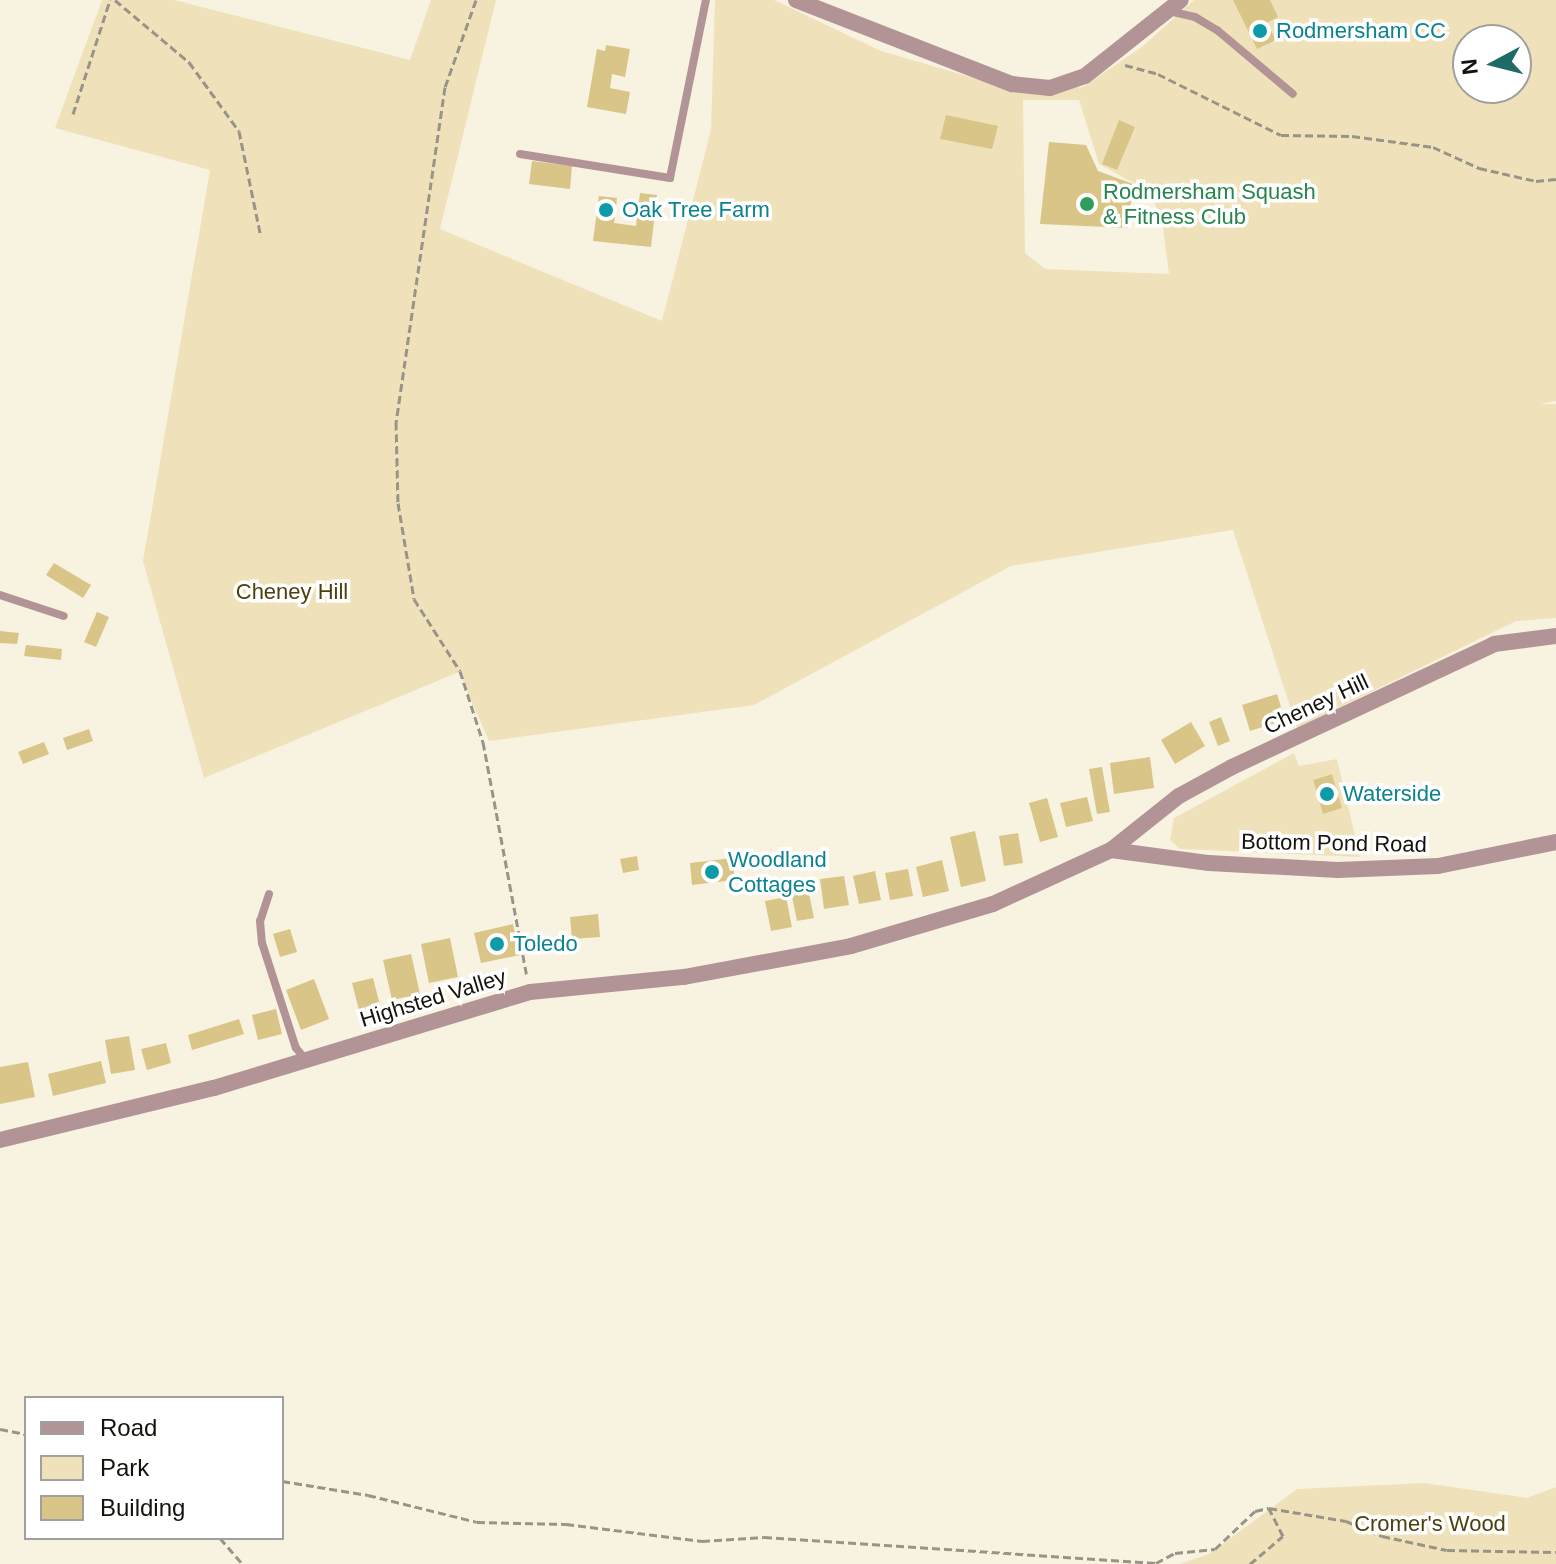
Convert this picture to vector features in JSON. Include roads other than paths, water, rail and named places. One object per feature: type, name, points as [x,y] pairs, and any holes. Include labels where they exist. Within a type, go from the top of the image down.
[{"type":"street","points":[[796,0],[1012,84],[1050,88],[1085,76],[1175,5]]},
{"type":"street","name":"Cheney Hill","points":[[1111,850],[1179,796],[1232,767],[1494,644],[1556,636]]},
{"type":"street","name":"Bottom Pond Road","points":[[1111,850],[1209,863],[1338,870],[1438,866],[1556,842]]},
{"type":"street","name":"Highsted Valley","points":[[0,1140],[307,1061],[530,992],[684,977],[851,946],[993,904],[1111,850]]},
{"type":"lane","points":[[520,154],[670,178],[706,0]]},
{"type":"lane","points":[[1175,5],[1217,30],[1293,94]]},
{"type":"lane","points":[[0,595],[64,616]]},
{"type":"lane","points":[[269,894],[260,921],[262,943],[296,1048],[307,1061]]},
{"type":"place","name":"Rodmersham CC","points":[[1260,31]]},
{"type":"place","name":"Rodmersham Squash & Fitness Club","points":[[1087,204]]},
{"type":"place","name":"Oak Tree Farm","points":[[606,210]]},
{"type":"place","name":"Waterside","points":[[1327,794]]},
{"type":"place","name":"Woodland Cottages","points":[[712,872]]},
{"type":"place","name":"Toledo","points":[[497,944]]},
{"type":"park label","name":"Cromer's Wood","points":[[1430,1524]]}]
